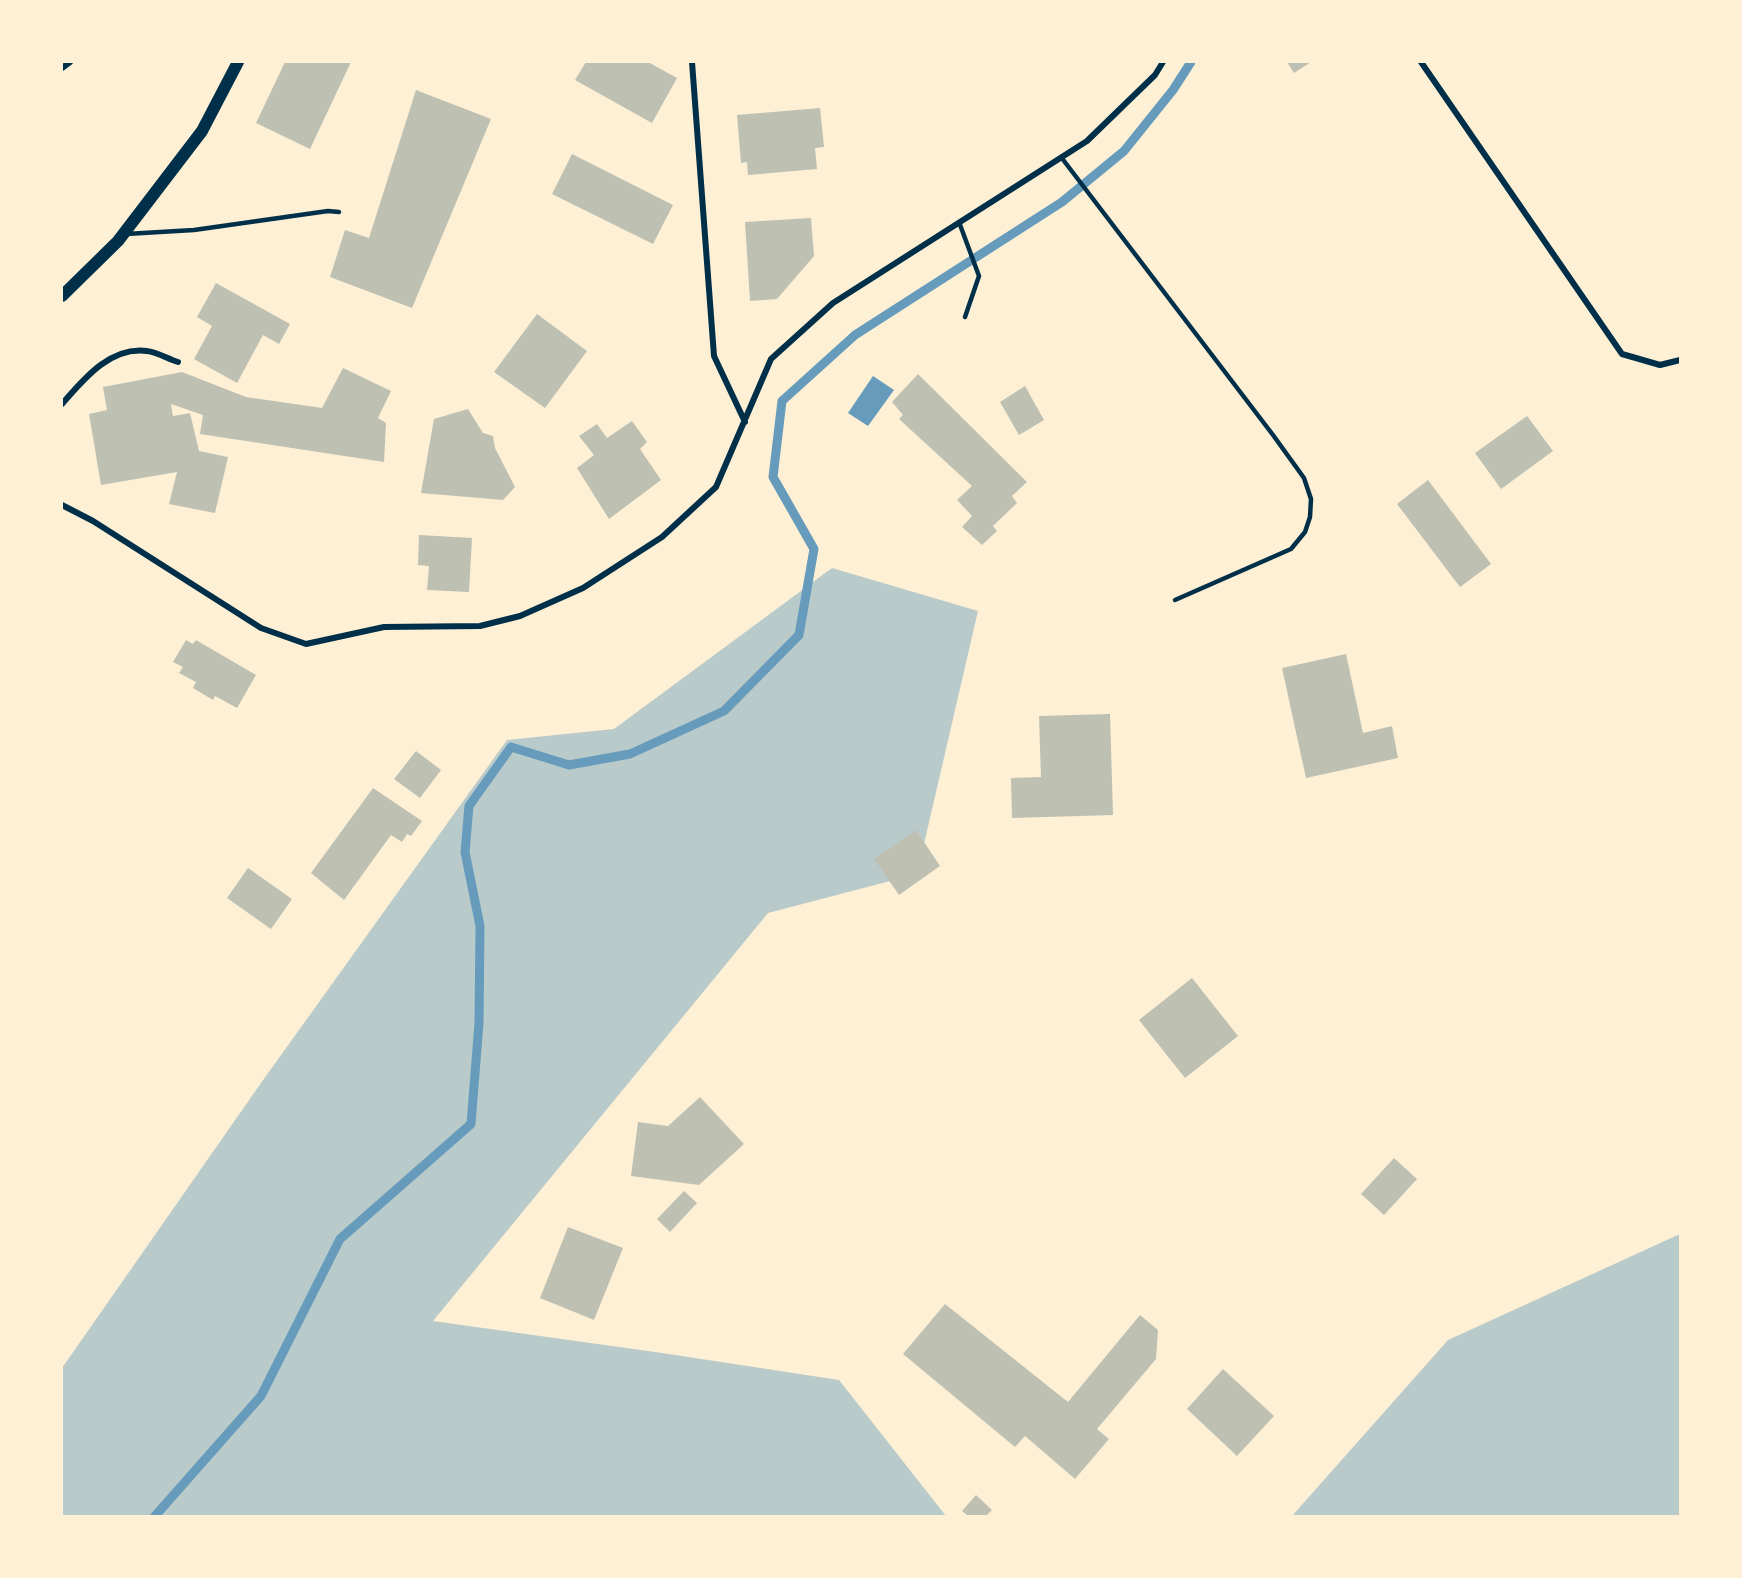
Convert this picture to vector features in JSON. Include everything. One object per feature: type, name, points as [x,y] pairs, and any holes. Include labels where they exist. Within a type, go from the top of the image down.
[{"type":"main road","points":[[62,296],[123,234],[202,131],[238,62]]},
{"type":"street","points":[[62,68],[70,62]]},
{"type":"street","points":[[692,62],[714,356],[745,422]]},
{"type":"street","points":[[62,505],[93,521],[261,628],[306,644],[384,627],[480,626],[520,616],[584,588],[662,537],[716,487],[771,359],[833,303],[1087,141],[1155,75],[1163,62]]},
{"type":"street","points":[[1421,62],[1622,354],[1660,365],[1680,360]]},
{"type":"street","points":[[62,404],[83,380],[111,358],[126,353],[148,351],[178,362]]},
{"type":"lane","points":[[1061,157],[1273,435],[1304,478],[1311,499],[1310,517],[1305,532],[1292,549],[1175,600]]},
{"type":"lane","points":[[123,234],[194,230],[328,211],[339,212]]},
{"type":"lane","points":[[959,222],[979,276],[965,317]]},
{"type":"shaded area","points":[[832,568],[978,611],[917,874],[768,913],[433,1321],[839,1380],[946,1516],[62,1516],[62,1368],[261,1083],[507,740],[614,729]]},
{"type":"shaded area","points":[[1680,1234],[1680,1516],[1292,1516],[1448,1340]]},
{"type":"water","points":[[873,376],[894,390],[868,426],[848,413]]},
{"type":"building","points":[[285,62],[351,62],[310,149],[256,123]]},
{"type":"building","points":[[586,62],[648,62],[677,78],[652,123],[575,80]]},
{"type":"building","points":[[1287,62],[1311,62],[1294,73]]},
{"type":"building","points":[[416,90],[491,119],[412,308],[330,277],[345,230],[369,238]]},
{"type":"building","points":[[820,108],[824,147],[815,148],[817,169],[748,175],[747,162],[741,163],[737,115]]},
{"type":"building","points":[[572,154],[673,205],[653,244],[552,194]]},
{"type":"building","points":[[811,218],[814,256],[777,299],[750,301],[745,222]]},
{"type":"building","points":[[216,283],[290,324],[279,344],[263,335],[237,383],[194,359],[212,326],[197,317]]},
{"type":"building","points":[[537,314],[587,351],[545,408],[494,372]]},
{"type":"building","points":[[343,368],[391,391],[378,418],[386,423],[384,462],[200,434],[203,415],[171,404],[173,416],[190,413],[199,451],[228,457],[215,513],[169,504],[177,472],[101,485],[89,414],[107,410],[103,387],[182,372],[246,397],[322,408]]},
{"type":"building","points":[[918,374],[1027,482],[1012,496],[1017,503],[993,526],[997,531],[982,545],[962,527],[972,516],[957,500],[972,486],[899,419],[903,415],[892,402]]},
{"type":"building","points":[[1025,386],[1044,420],[1019,435],[1000,402]]},
{"type":"building","points":[[468,409],[483,433],[493,436],[495,448],[515,487],[503,500],[421,493],[434,419]]},
{"type":"building","points":[[1527,416],[1553,451],[1501,489],[1475,453]]},
{"type":"building","points":[[632,421],[647,442],[640,449],[661,480],[609,519],[577,468],[594,455],[579,436],[597,424],[607,438]]},
{"type":"building","points":[[1428,480],[1491,564],[1460,587],[1397,504]]},
{"type":"building","points":[[419,535],[472,538],[469,592],[427,590],[429,566],[418,565]]},
{"type":"building","points":[[186,640],[193,644],[196,640],[256,675],[237,708],[215,696],[213,700],[193,688],[196,682],[179,673],[183,667],[173,662]]},
{"type":"building","points":[[1346,654],[1363,733],[1392,726],[1398,758],[1306,778],[1282,668]]},
{"type":"building","points":[[1110,714],[1113,815],[1012,818],[1011,778],[1041,777],[1039,716]]},
{"type":"building","points":[[416,751],[441,770],[420,798],[394,779]]},
{"type":"building","points":[[373,788],[422,821],[411,836],[407,834],[402,842],[391,835],[344,900],[311,873]]},
{"type":"building","points":[[916,830],[940,866],[899,895],[874,859]]},
{"type":"building","points":[[248,868],[292,899],[271,929],[227,898]]},
{"type":"building","points":[[1192,978],[1238,1036],[1185,1078],[1139,1020]]},
{"type":"building","points":[[700,1097],[744,1144],[699,1185],[631,1176],[638,1122],[668,1126]]},
{"type":"building","points":[[1394,1158],[1417,1179],[1384,1215],[1361,1194]]},
{"type":"building","points":[[684,1191],[697,1203],[670,1232],[657,1219]]},
{"type":"building","points":[[568,1227],[623,1248],[594,1320],[540,1298]]},
{"type":"building","points":[[945,1304],[1068,1402],[1140,1315],[1158,1330],[1156,1359],[1097,1429],[1109,1439],[1075,1479],[1025,1436],[1015,1447],[903,1354]]},
{"type":"building","points":[[1223,1369],[1274,1416],[1237,1456],[1187,1409]]},
{"type":"building","points":[[976,1495],[992,1510],[986,1516],[968,1516],[962,1511]]},
{"type":"waterway","points":[[155,1516],[261,1396],[340,1239],[471,1124],[479,1023],[480,926],[465,852],[469,806],[511,747],[569,765],[630,754],[724,711],[799,635],[814,549],[773,477],[782,401],[855,335],[1062,202],[1124,151],[1173,90],[1191,62]]}]
